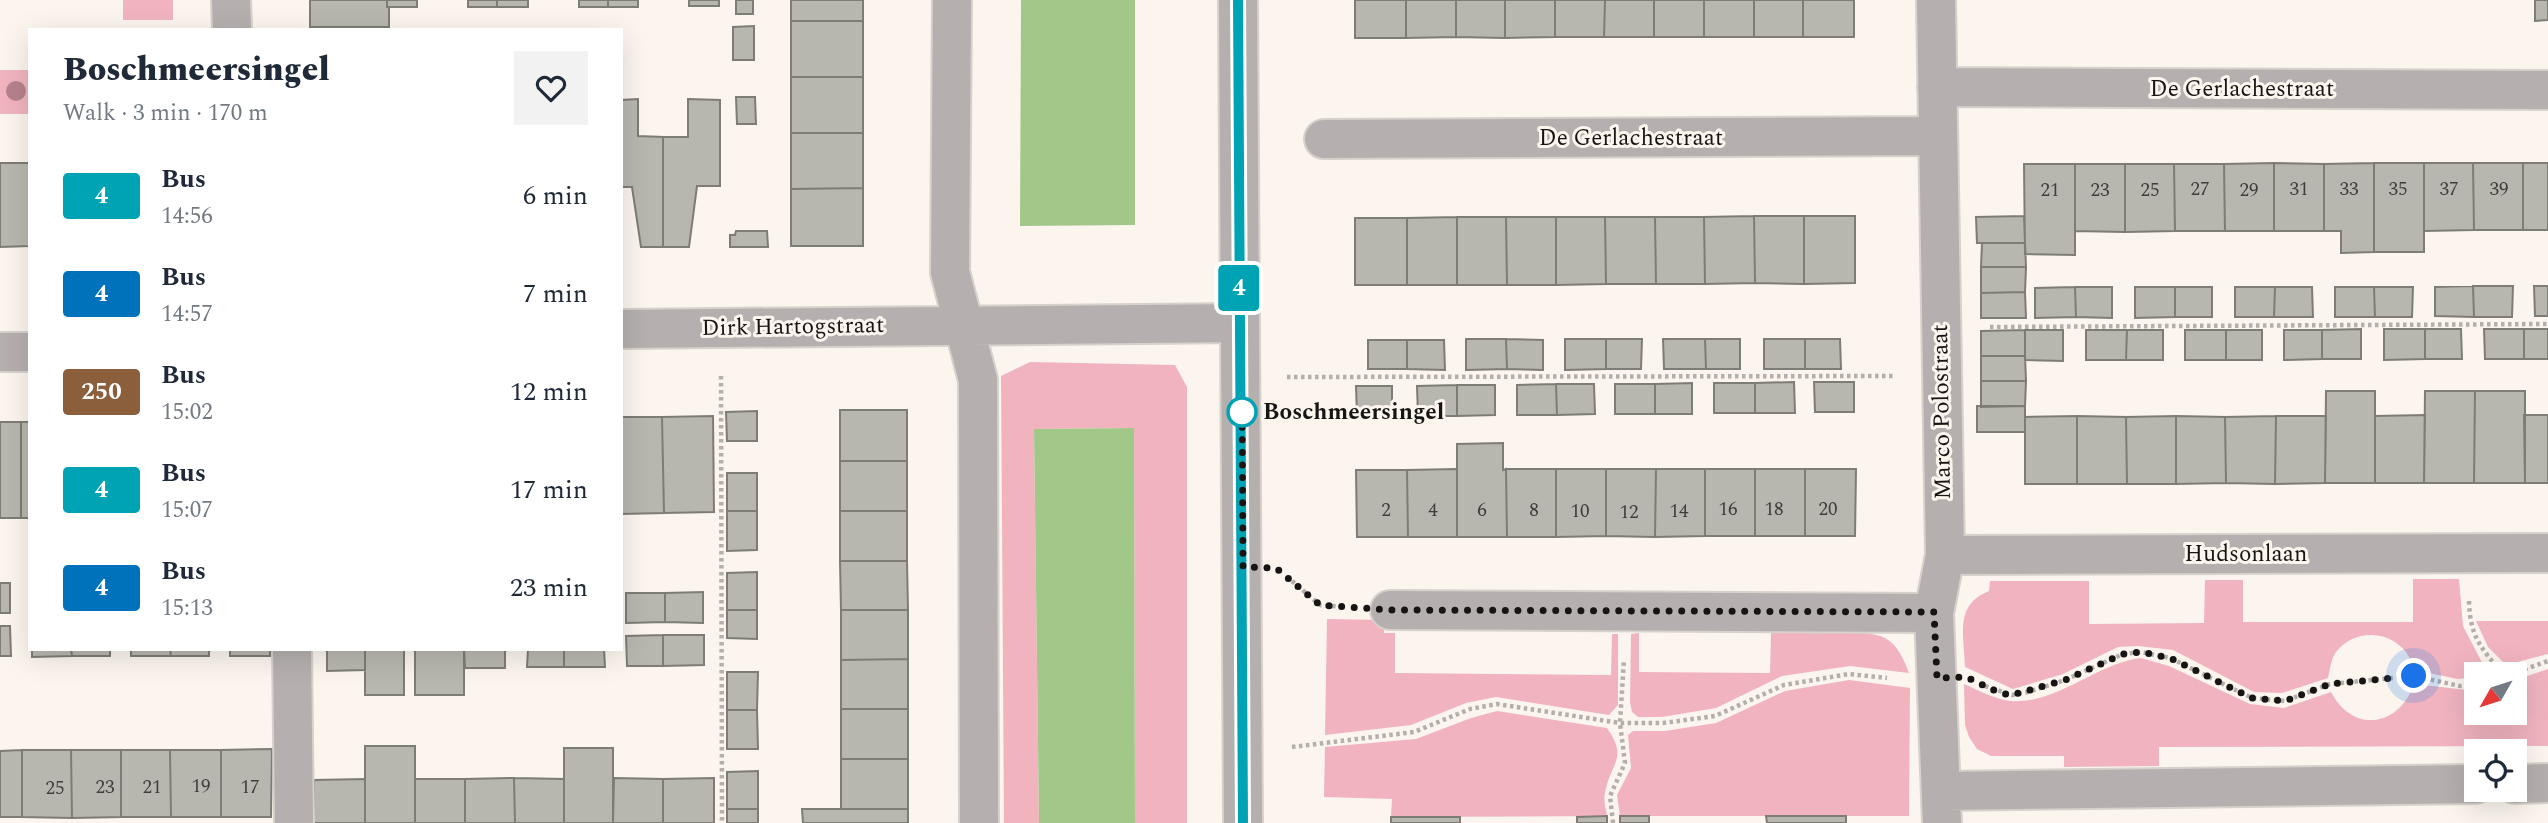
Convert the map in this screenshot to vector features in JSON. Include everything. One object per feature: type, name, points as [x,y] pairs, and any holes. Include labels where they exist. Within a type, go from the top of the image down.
[{"type":"street","points":[[232,0],[232,28]]},
{"type":"street","points":[[952,0],[950,272],[978,380],[979,823]]},
{"type":"street","points":[[1238,0],[1243,823]]},
{"type":"street","name":"Marco Polostraat","points":[[1936,0],[1945,555],[1934,612],[1942,807]]},
{"type":"street","name":"De Gerlachestraat","points":[[1937,87],[2548,90]]},
{"type":"street","name":"De Gerlachestraat","points":[[1324,139],[1937,136]]},
{"type":"street","points":[[964,325],[1239,323]]},
{"type":"street","name":"Dirk Hartogstraat","points":[[623,329],[964,325]]},
{"type":"street","points":[[0,352],[28,352]]},
{"type":"street","name":"Hudsonlaan","points":[[1945,555],[2548,553]]},
{"type":"street","points":[[1391,610],[1934,612]]},
{"type":"street","points":[[292,651],[294,823]]},
{"type":"street","points":[[2527,784],[2548,783]]},
{"type":"street","points":[[1942,807],[2464,785]]},
{"type":"path","points":[[1940,327],[2548,324]]},
{"type":"path","points":[[721,328],[722,823]]},
{"type":"path","points":[[1240,377],[1941,376]]},
{"type":"path","points":[[2468,554],[2469,623],[2481,648],[2493,662]]},
{"type":"path","points":[[1243,567],[1276,568],[1320,605],[1391,610]]},
{"type":"path","points":[[1613,820],[1611,796],[1625,763],[1620,723],[1626,611]]},
{"type":"path","points":[[1242,753],[1414,732],[1470,709],[1497,704],[1620,723],[1663,723],[1715,716],[1784,685],[1849,674],[1910,680],[1966,677],[2000,693],[2012,695],[2065,680],[2123,654],[2141,652],[2170,658],[2252,698],[2285,701],[2330,684],[2414,676],[2464,686]]},
{"type":"path","points":[[2527,668],[2548,661]]},
{"type":"shaded area","points":[[123,0],[173,0],[173,20],[123,20]]},
{"type":"shaded area","points":[[1021,0],[1135,0],[1135,225],[1020,226]]},
{"type":"shaded area","points":[[0,70],[28,70],[28,114],[0,114]]},
{"type":"shaded area","points":[[1030,362],[1175,365],[1187,387],[1187,823],[1135,823],[1134,428],[1034,429],[1039,823],[1004,823],[1001,376]]},
{"type":"shaded area","points":[[1134,428],[1135,823],[1039,823],[1034,429]]},
{"type":"shaded area","points":[[2413,579],[2459,579],[2463,626],[2482,662],[2464,662],[2464,678],[2414,670],[2403,648],[2385,637],[2367,635],[2342,645],[2333,658],[2328,678],[2282,693],[2254,692],[2173,650],[2138,646],[2118,647],[2063,674],[2013,689],[1965,667],[1963,633],[1966,613],[1970,604],[1989,591],[1990,581],[2089,581],[2089,624],[2204,623],[2205,580],[2243,580],[2243,622],[2413,622]]},
{"type":"shaded area","points":[[1327,619],[1384,620],[1384,633],[1395,633],[1395,673],[1611,675],[1612,634],[1618,634],[1618,705],[1609,715],[1496,697],[1466,703],[1411,725],[1325,735]]},
{"type":"shaded area","points":[[2476,621],[2548,621],[2548,654],[2517,662],[2503,662],[2488,647]]},
{"type":"shaded area","points":[[1829,631],[1885,638],[1897,649],[1909,673],[1850,666],[1782,676],[1716,708],[1662,717],[1638,717],[1632,712],[1630,702],[1631,634],[1639,633],[1639,672],[1770,673],[1771,633]]},
{"type":"shaded area","points":[[2141,658],[2169,666],[2250,704],[2284,708],[2331,692],[2351,715],[2363,719],[2387,717],[2407,698],[2414,684],[2464,690],[2464,725],[2527,725],[2527,676],[2548,669],[2548,746],[2527,746],[2527,739],[2464,739],[2464,746],[2159,747],[2159,766],[2064,767],[2064,756],[1991,756],[1977,749],[1969,737],[1965,725],[1964,684],[2004,700],[2027,701],[2044,697],[2125,661]]},
{"type":"shaded area","points":[[1849,680],[1910,688],[1909,816],[1620,816],[1617,795],[1631,768],[1628,735],[1633,731],[1665,731],[1716,723],[1785,691]]},
{"type":"shaded area","points":[[1497,711],[1607,728],[1617,747],[1617,754],[1604,796],[1607,816],[1391,817],[1392,799],[1324,797],[1325,747],[1416,739]]},
{"type":"building","points":[[310,0],[387,0],[389,27],[310,27]]},
{"type":"building","points":[[387,0],[417,0],[417,7],[387,7]]},
{"type":"building","points":[[468,0],[497,0],[497,7],[468,7]]},
{"type":"building","points":[[497,0],[528,0],[528,7],[497,7]]},
{"type":"building","points":[[579,0],[608,0],[608,7],[579,7]]},
{"type":"building","points":[[608,0],[638,0],[638,7],[608,7]]},
{"type":"building","points":[[689,0],[719,0],[719,6],[689,6]]},
{"type":"building","points":[[736,0],[753,0],[753,14],[736,14]]},
{"type":"building","points":[[791,0],[863,0],[863,21],[791,21]]},
{"type":"building","points":[[1355,0],[1406,0],[1406,38],[1355,38]]},
{"type":"building","points":[[1406,0],[1456,0],[1456,37],[1406,38]]},
{"type":"building","points":[[1456,0],[1505,0],[1505,38],[1456,37]]},
{"type":"building","points":[[1505,0],[1555,0],[1555,37],[1505,38]]},
{"type":"building","points":[[1555,0],[1605,0],[1604,37],[1555,37]]},
{"type":"building","points":[[1605,0],[1654,0],[1654,37],[1604,37]]},
{"type":"building","points":[[1654,0],[1704,0],[1704,37],[1654,37]]},
{"type":"building","points":[[1704,0],[1754,0],[1754,37],[1704,37]]},
{"type":"building","points":[[1754,0],[1803,0],[1803,37],[1754,37]]},
{"type":"building","points":[[1803,0],[1854,0],[1854,37],[1803,37]]},
{"type":"building","points":[[2535,0],[2548,0],[2548,20],[2535,21]]},
{"type":"building","points":[[791,21],[863,21],[863,77],[791,77]]},
{"type":"building","points":[[754,26],[754,60],[733,60],[733,27]]},
{"type":"building","points":[[791,77],[863,77],[863,133],[791,133]]},
{"type":"building","points":[[736,97],[755,97],[756,124],[737,124]]},
{"type":"building","points":[[638,99],[638,136],[663,137],[663,247],[641,247],[632,187],[623,187],[623,100]]},
{"type":"building","points":[[688,99],[720,100],[720,186],[697,186],[689,247],[663,247],[663,137],[688,137]]},
{"type":"building","points":[[791,133],[863,133],[863,188],[791,189]]},
{"type":"building","points":[[0,163],[28,163],[28,246],[0,247]]},
{"type":"building","points":[[2274,163],[2274,231],[2225,231],[2224,164]]},
{"type":"building","points":[[2274,163],[2324,164],[2324,231],[2274,231]]},
{"type":"building","points":[[2374,163],[2424,163],[2424,252],[2374,252]]},
{"type":"building","points":[[2374,163],[2374,252],[2341,253],[2341,231],[2324,231],[2324,164]]},
{"type":"building","points":[[2424,163],[2473,163],[2474,230],[2424,231]]},
{"type":"building","points":[[2473,163],[2523,163],[2523,230],[2474,230]]},
{"type":"building","points":[[2523,163],[2548,163],[2548,230],[2523,230]]},
{"type":"building","points":[[2024,164],[2075,164],[2075,255],[2025,254]]},
{"type":"building","points":[[2075,164],[2125,164],[2125,232],[2075,231]]},
{"type":"building","points":[[2125,164],[2174,164],[2175,231],[2125,232]]},
{"type":"building","points":[[2174,164],[2224,164],[2225,231],[2175,231]]},
{"type":"building","points":[[863,188],[863,246],[791,246],[791,189]]},
{"type":"building","points":[[1754,216],[1804,216],[1804,284],[1755,283]]},
{"type":"building","points":[[1754,216],[1755,283],[1705,284],[1704,217]]},
{"type":"building","points":[[1804,216],[1855,216],[1855,283],[1804,284]]},
{"type":"building","points":[[2024,216],[2025,243],[1977,243],[1976,217]]},
{"type":"building","points":[[1457,217],[1506,217],[1507,285],[1457,285]]},
{"type":"building","points":[[1457,217],[1457,285],[1407,285],[1407,218]]},
{"type":"building","points":[[1506,217],[1556,217],[1556,285],[1507,285]]},
{"type":"building","points":[[1556,217],[1605,217],[1606,284],[1556,285]]},
{"type":"building","points":[[1605,217],[1655,217],[1656,284],[1606,284]]},
{"type":"building","points":[[1655,217],[1704,217],[1705,284],[1656,284]]},
{"type":"building","points":[[1355,218],[1407,218],[1407,285],[1355,285]]},
{"type":"building","points":[[736,231],[767,231],[768,247],[730,247],[730,235],[735,235]]},
{"type":"building","points":[[1982,243],[2025,243],[2026,267],[1981,267]]},
{"type":"building","points":[[1981,267],[2026,267],[2025,292],[1981,293]]},
{"type":"building","points":[[2473,286],[2513,286],[2512,317],[2474,317]]},
{"type":"building","points":[[2473,286],[2474,317],[2435,316],[2435,287]]},
{"type":"building","points":[[2534,286],[2548,286],[2548,316],[2535,316]]},
{"type":"building","points":[[2075,287],[2076,317],[2035,318],[2035,288]]},
{"type":"building","points":[[2075,287],[2112,287],[2112,318],[2076,317]]},
{"type":"building","points":[[2135,287],[2175,287],[2175,317],[2135,318]]},
{"type":"building","points":[[2175,287],[2212,287],[2212,317],[2175,317]]},
{"type":"building","points":[[2235,287],[2275,287],[2274,317],[2235,317]]},
{"type":"building","points":[[2275,287],[2312,287],[2313,317],[2274,317]]},
{"type":"building","points":[[2335,287],[2374,287],[2375,317],[2335,317]]},
{"type":"building","points":[[2374,287],[2413,287],[2412,317],[2375,317]]},
{"type":"building","points":[[2025,292],[2026,318],[1981,318],[1981,293]]},
{"type":"building","points":[[2361,329],[2361,359],[2322,359],[2322,330]]},
{"type":"building","points":[[2384,329],[2425,329],[2425,359],[2384,360]]},
{"type":"building","points":[[2425,329],[2461,329],[2462,359],[2425,359]]},
{"type":"building","points":[[2484,329],[2524,329],[2524,359],[2485,359]]},
{"type":"building","points":[[2524,329],[2548,329],[2548,359],[2524,359]]},
{"type":"building","points":[[2025,330],[2025,356],[1981,356],[1981,331]]},
{"type":"building","points":[[2025,330],[2063,330],[2063,361],[2025,360]]},
{"type":"building","points":[[2086,330],[2127,330],[2126,360],[2086,360]]},
{"type":"building","points":[[2127,330],[2163,330],[2163,360],[2126,360]]},
{"type":"building","points":[[2185,330],[2226,330],[2226,360],[2185,360]]},
{"type":"building","points":[[2226,330],[2262,330],[2262,360],[2226,360]]},
{"type":"building","points":[[2284,330],[2322,330],[2322,359],[2284,360]]},
{"type":"building","points":[[1466,339],[1506,339],[1507,369],[1466,370]]},
{"type":"building","points":[[1506,339],[1543,340],[1543,370],[1507,369]]},
{"type":"building","points":[[1565,339],[1606,339],[1606,369],[1565,370]]},
{"type":"building","points":[[1606,339],[1642,339],[1641,369],[1606,369]]},
{"type":"building","points":[[1663,339],[1705,339],[1706,369],[1664,369]]},
{"type":"building","points":[[1705,339],[1740,339],[1740,369],[1706,369]]},
{"type":"building","points":[[1764,339],[1805,339],[1805,369],[1764,369]]},
{"type":"building","points":[[1805,339],[1840,339],[1841,369],[1805,369]]},
{"type":"building","points":[[1368,340],[1407,340],[1407,369],[1368,369]]},
{"type":"building","points":[[1407,340],[1444,340],[1445,370],[1407,369]]},
{"type":"building","points":[[1981,356],[2025,356],[2026,381],[1981,381]]},
{"type":"building","points":[[1981,381],[2026,381],[2025,406],[1981,407]]},
{"type":"building","points":[[1794,382],[1795,413],[1755,413],[1755,383]]},
{"type":"building","points":[[1814,382],[1854,382],[1854,412],[1815,412]]},
{"type":"building","points":[[1692,383],[1692,414],[1655,414],[1655,384]]},
{"type":"building","points":[[1714,383],[1755,383],[1755,413],[1714,413]]},
{"type":"building","points":[[1556,384],[1594,384],[1595,414],[1557,415]]},
{"type":"building","points":[[1556,384],[1557,415],[1517,415],[1517,385]]},
{"type":"building","points":[[1615,384],[1655,384],[1655,414],[1615,414]]},
{"type":"building","points":[[1457,385],[1457,416],[1418,416],[1417,386]]},
{"type":"building","points":[[1457,385],[1495,385],[1495,415],[1457,416]]},
{"type":"building","points":[[1356,386],[1392,386],[1392,416],[1357,416]]},
{"type":"building","points":[[2326,391],[2375,391],[2375,483],[2325,483]]},
{"type":"building","points":[[2425,391],[2475,391],[2474,483],[2424,483]]},
{"type":"building","points":[[2475,391],[2525,391],[2525,483],[2474,483]]},
{"type":"building","points":[[1977,406],[2025,406],[2025,432],[1977,432]]},
{"type":"building","points":[[840,410],[907,410],[907,461],[840,461]]},
{"type":"building","points":[[757,411],[757,441],[727,441],[726,412]]},
{"type":"building","points":[[2425,415],[2424,483],[2375,483],[2375,416]]},
{"type":"building","points":[[2524,415],[2548,415],[2548,483],[2525,483]]},
{"type":"building","points":[[713,416],[714,512],[664,513],[662,417]]},
{"type":"building","points":[[2077,416],[2126,417],[2127,484],[2077,484]]},
{"type":"building","points":[[2077,416],[2077,484],[2025,484],[2025,417]]},
{"type":"building","points":[[2176,416],[2176,484],[2127,484],[2126,417]]},
{"type":"building","points":[[2176,416],[2225,417],[2226,483],[2176,484]]},
{"type":"building","points":[[2276,416],[2326,416],[2325,483],[2275,484]]},
{"type":"building","points":[[2276,416],[2275,484],[2226,483],[2225,417]]},
{"type":"building","points":[[623,417],[662,417],[664,513],[623,514]]},
{"type":"building","points":[[0,422],[21,422],[21,518],[0,518]]},
{"type":"building","points":[[21,422],[28,422],[28,518],[21,518]]},
{"type":"building","points":[[1503,443],[1507,537],[1457,537],[1457,444]]},
{"type":"building","points":[[840,461],[907,461],[907,511],[840,511]]},
{"type":"building","points":[[1457,469],[1457,537],[1408,537],[1407,470]]},
{"type":"building","points":[[1506,469],[1556,469],[1556,537],[1507,537]]},
{"type":"building","points":[[1556,469],[1606,469],[1606,536],[1556,537]]},
{"type":"building","points":[[1606,469],[1656,469],[1655,537],[1606,536]]},
{"type":"building","points":[[1656,469],[1705,469],[1705,536],[1655,537]]},
{"type":"building","points":[[1705,469],[1755,469],[1755,536],[1705,536]]},
{"type":"building","points":[[1755,469],[1805,469],[1805,536],[1755,536]]},
{"type":"building","points":[[1805,469],[1856,469],[1855,536],[1805,536]]},
{"type":"building","points":[[1356,470],[1407,470],[1408,537],[1357,537]]},
{"type":"building","points":[[727,473],[757,473],[757,511],[727,511]]},
{"type":"building","points":[[727,511],[757,511],[757,550],[727,551]]},
{"type":"building","points":[[840,511],[907,511],[907,561],[840,561]]},
{"type":"building","points":[[840,561],[907,561],[908,610],[841,610]]},
{"type":"building","points":[[757,572],[757,610],[727,610],[727,573]]},
{"type":"building","points":[[0,583],[10,583],[10,613],[0,613]]},
{"type":"building","points":[[703,592],[703,623],[665,622],[665,593]]},
{"type":"building","points":[[626,593],[665,593],[665,622],[626,623]]},
{"type":"building","points":[[727,610],[757,610],[757,639],[727,638]]},
{"type":"building","points":[[841,610],[908,610],[908,659],[841,660]]},
{"type":"building","points":[[0,626],[10,626],[11,656],[0,656]]},
{"type":"building","points":[[663,635],[663,666],[627,666],[626,636]]},
{"type":"building","points":[[663,635],[704,635],[704,665],[663,666]]},
{"type":"building","points":[[32,651],[71,651],[72,656],[32,657]]},
{"type":"building","points":[[71,651],[110,651],[110,656],[72,656]]},
{"type":"building","points":[[131,651],[170,651],[171,656],[131,656]]},
{"type":"building","points":[[170,651],[209,651],[209,656],[171,656]]},
{"type":"building","points":[[230,651],[270,651],[270,656],[230,656]]},
{"type":"building","points":[[327,651],[365,651],[365,670],[327,671]]},
{"type":"building","points":[[365,651],[404,651],[404,695],[365,695]]},
{"type":"building","points":[[415,651],[464,651],[464,695],[415,695]]},
{"type":"building","points":[[464,651],[505,651],[505,668],[465,668]]},
{"type":"building","points":[[528,651],[564,651],[564,667],[527,667]]},
{"type":"building","points":[[564,651],[604,651],[605,667],[564,667]]},
{"type":"building","points":[[908,659],[908,709],[841,709],[841,660]]},
{"type":"building","points":[[727,672],[758,672],[757,710],[727,710]]},
{"type":"building","points":[[841,709],[908,709],[908,759],[841,759]]},
{"type":"building","points":[[727,710],[757,710],[758,749],[727,749]]},
{"type":"building","points":[[365,746],[415,746],[415,823],[365,823]]},
{"type":"building","points":[[564,748],[613,748],[613,823],[564,823]]},
{"type":"building","points":[[272,749],[271,817],[221,817],[221,750]]},
{"type":"building","points":[[22,750],[22,817],[0,817],[0,751]]},
{"type":"building","points":[[22,750],[71,750],[72,818],[22,817]]},
{"type":"building","points":[[71,750],[121,750],[121,817],[72,818]]},
{"type":"building","points":[[121,750],[170,750],[171,817],[121,817]]},
{"type":"building","points":[[170,750],[221,750],[221,817],[171,817]]},
{"type":"building","points":[[841,759],[908,759],[908,809],[841,809]]},
{"type":"building","points":[[758,771],[758,809],[727,809],[727,772]]},
{"type":"building","points":[[514,778],[564,779],[564,823],[515,823]]},
{"type":"building","points":[[514,778],[515,823],[465,823],[465,779]]},
{"type":"building","points":[[614,778],[663,779],[663,823],[613,823]]},
{"type":"building","points":[[714,778],[714,823],[663,823],[663,779]]},
{"type":"building","points":[[365,779],[365,823],[314,823],[314,780]]},
{"type":"building","points":[[415,779],[465,779],[465,823],[415,823]]},
{"type":"building","points":[[727,809],[758,809],[758,823],[727,823]]},
{"type":"building","points":[[802,809],[908,809],[908,823],[803,823]]},
{"type":"building","points":[[1607,816],[1607,823],[1577,823],[1577,817]]},
{"type":"building","points":[[1620,816],[1649,816],[1649,823],[1620,823]]},
{"type":"building","points":[[1766,816],[1846,816],[1846,823],[1767,823]]},
{"type":"building","points":[[1391,817],[1460,817],[1460,823],[1391,823]]},
{"type":"bus line","name":"4","points":[[1238,0],[1243,823]]},
{"type":"place","name":"Boschmeersingel","points":[[1242,412]]},
{"type":"route","points":[[1242,412],[1242,407],[1243,567],[1276,568],[1320,605],[1391,610],[1934,612],[1937,678],[1966,677],[2000,693],[2012,695],[2065,680],[2123,654],[2141,652],[2170,658],[2252,698],[2285,701],[2330,684],[2414,676]]}]
